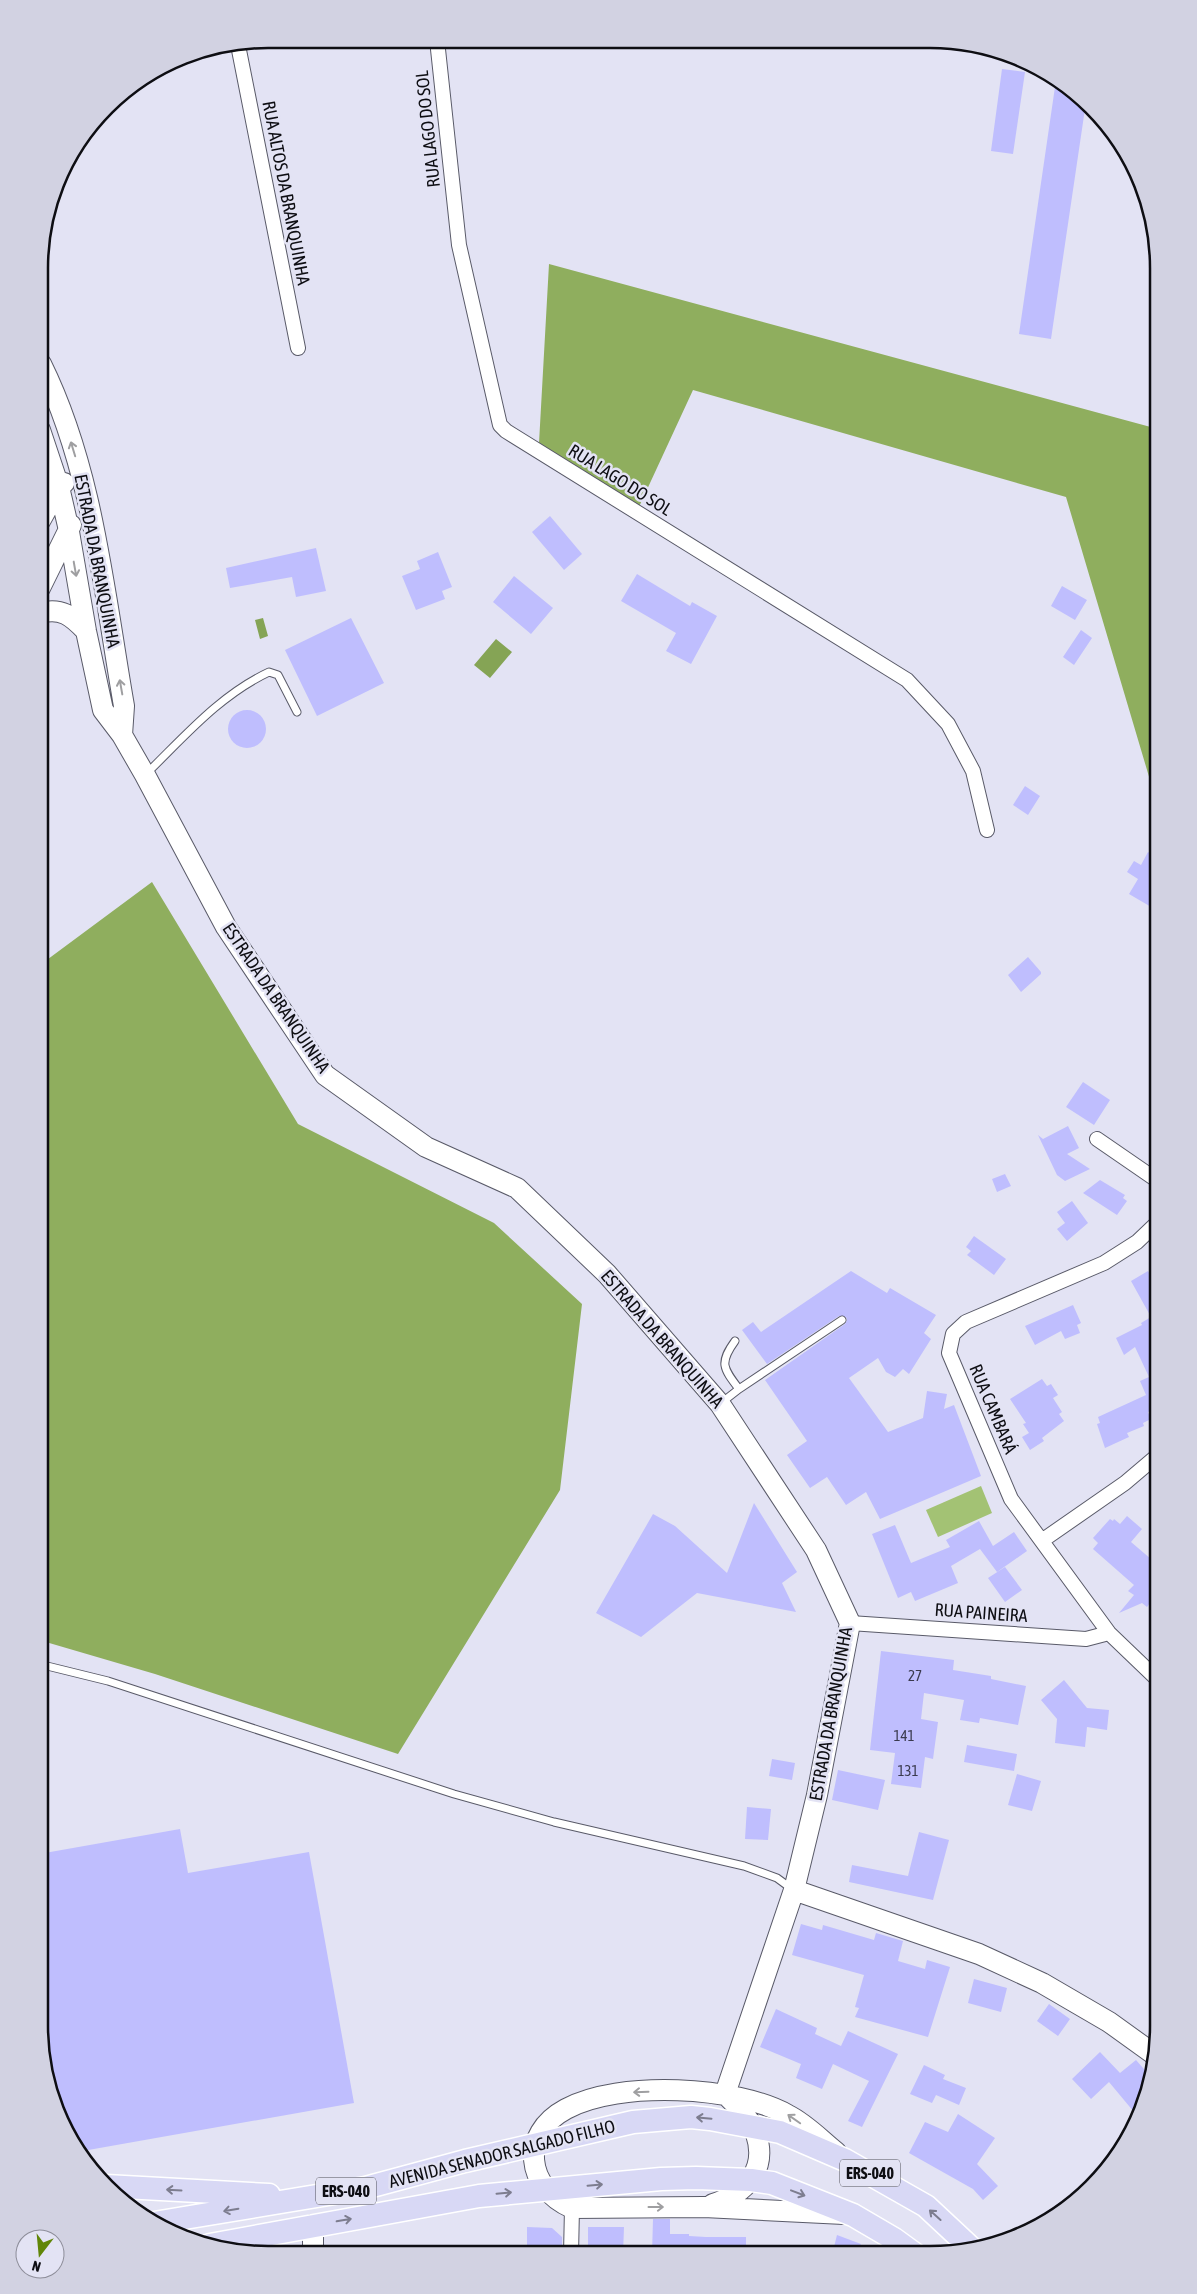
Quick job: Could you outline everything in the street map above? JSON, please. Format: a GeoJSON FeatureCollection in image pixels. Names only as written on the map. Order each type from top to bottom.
{"type":"FeatureCollection","features":[{"type":"Feature","properties":{"kind":"main road","name":"ESTRADA DA BRANQUINHA"},"geometry":{"type":"LineString","coordinates":[[48,383],[64,420],[91,513],[124,706],[122,735]]}},
{"type":"Feature","properties":{"kind":"main road","name":"ESTRADA DA BRANQUINHA"},"geometry":{"type":"LineString","coordinates":[[48,454],[59,487],[68,526],[86,631],[103,710],[122,735],[145,775],[226,927],[325,1075],[426,1147],[517,1188],[607,1274],[720,1404],[816,1550],[850,1623],[817,1795],[794,1890],[725,2094]]}},
{"type":"Feature","properties":{"kind":"main road"},"geometry":{"type":"LineString","coordinates":[[48,507],[59,487],[79,471]]}},
{"type":"Feature","properties":{"kind":"main road"},"geometry":{"type":"LineString","coordinates":[[48,570],[68,526],[91,513]]}},
{"type":"Feature","properties":{"kind":"main road"},"geometry":{"type":"LineString","coordinates":[[48,610],[70,615],[86,631]]}},
{"type":"Feature","properties":{"kind":"main road"},"geometry":{"type":"LineString","coordinates":[[794,1890],[979,1954],[1033,1978],[1109,2022],[1148,2051]]}},
{"type":"Feature","properties":{"kind":"main road","name":"AVENIDA SENADOR SALGADO FILHO"},"geometry":{"type":"LineString","coordinates":[[540,2136],[556,2115],[568,2108],[592,2099],[618,2093],[725,2094],[759,2102],[790,2115],[845,2160]]}},
{"type":"Feature","properties":{"kind":"main road"},"geometry":{"type":"LineString","coordinates":[[704,2207],[737,2195],[751,2180],[758,2157],[758,2141],[752,2126],[742,2111],[725,2094]]}},
{"type":"Feature","properties":{"kind":"main road","name":"AVENIDA SENADOR SALGADO FILHO"},"geometry":{"type":"LineString","coordinates":[[166,2222],[365,2188],[540,2136],[634,2122],[672,2118],[710,2118],[784,2134],[845,2160],[926,2206],[966,2243]]}},
{"type":"Feature","properties":{"kind":"main road"},"geometry":{"type":"LineString","coordinates":[[540,2136],[533,2164],[558,2199]]}},
{"type":"Feature","properties":{"kind":"main road","name":"AVENIDA SENADOR SALGADO FILHO"},"geometry":{"type":"LineString","coordinates":[[558,2199],[661,2179],[751,2180],[772,2183],[852,2215],[904,2246]]}},
{"type":"Feature","properties":{"kind":"main road"},"geometry":{"type":"LineString","coordinates":[[117,2187],[310,2197]]}},
{"type":"Feature","properties":{"kind":"main road","name":"AVENIDA SENADOR SALGADO FILHO"},"geometry":{"type":"LineString","coordinates":[[225,2242],[479,2196],[852,2215]]}},
{"type":"Feature","properties":{"kind":"main road"},"geometry":{"type":"LineString","coordinates":[[312,2225],[313,2246]]}},
{"type":"Feature","properties":{"kind":"street","name":"RUA LAGO DO SOL"},"geometry":{"type":"LineString","coordinates":[[438,48],[459,245],[500,426],[907,680],[948,724],[957,740],[973,771],[987,830]]}},
{"type":"Feature","properties":{"kind":"street","name":"RUA ALTOS DA BRANQUINHA"},"geometry":{"type":"LineString","coordinates":[[239,49],[298,348]]}},
{"type":"Feature","properties":{"kind":"street"},"geometry":{"type":"LineString","coordinates":[[1097,1139],[1150,1175]]}},
{"type":"Feature","properties":{"kind":"street","name":"RUA CAMBARÁ"},"geometry":{"type":"LineString","coordinates":[[1150,1230],[1137,1242],[1104,1263],[966,1322],[953,1334],[949,1353],[1011,1498],[1109,1633],[1150,1672]]}},
{"type":"Feature","properties":{"kind":"street"},"geometry":{"type":"LineString","coordinates":[[1043,1540],[1125,1483],[1150,1462]]}},
{"type":"Feature","properties":{"kind":"street","name":"RUA PAINEIRA"},"geometry":{"type":"LineString","coordinates":[[850,1623],[1086,1639],[1109,1633]]}},
{"type":"Feature","properties":{"kind":"street"},"geometry":{"type":"LineString","coordinates":[[558,2199],[569,2246]]}},
{"type":"Feature","properties":{"kind":"lane"},"geometry":{"type":"LineString","coordinates":[[145,775],[219,703],[247,682],[269,672],[278,675],[297,712]]}},
{"type":"Feature","properties":{"kind":"lane"},"geometry":{"type":"LineString","coordinates":[[720,1404],[739,1389],[842,1320]]}},
{"type":"Feature","properties":{"kind":"lane"},"geometry":{"type":"LineString","coordinates":[[736,1341],[725,1355],[724,1363],[728,1374],[739,1389]]}},
{"type":"Feature","properties":{"kind":"lane"},"geometry":{"type":"LineString","coordinates":[[48,1666],[108,1681],[463,1797],[554,1822],[744,1866],[777,1878],[794,1890]]}},
{"type":"Feature","properties":{"kind":"shaded area"},"geometry":{"type":"Polygon","coordinates":[[[549,264],[1150,427],[1150,780],[1066,497],[693,390],[638,509],[539,443],[549,264]]]}},
{"type":"Feature","properties":{"kind":"shaded area"},"geometry":{"type":"Polygon","coordinates":[[[263,618],[268,636],[260,639],[255,620],[263,618]]]}},
{"type":"Feature","properties":{"kind":"shaded area"},"geometry":{"type":"Polygon","coordinates":[[[496,639],[512,652],[490,678],[474,665],[496,639]]]}},
{"type":"Feature","properties":{"kind":"shaded area"},"geometry":{"type":"Polygon","coordinates":[[[152,882],[298,1124],[494,1223],[582,1304],[560,1490],[398,1754],[155,1674],[48,1643],[48,959],[152,882]]]}},
{"type":"Feature","properties":{"kind":"shaded area"},"geometry":{"type":"Polygon","coordinates":[[[981,1486],[992,1513],[938,1537],[926,1510],[981,1486]]]}},
{"type":"Feature","properties":{"kind":"building"},"geometry":{"type":"Polygon","coordinates":[[[1002,69],[1025,72],[1013,154],[991,151],[1002,69]]]}},
{"type":"Feature","properties":{"kind":"building"},"geometry":{"type":"Polygon","coordinates":[[[1055,87],[1085,112],[1051,339],[1019,334],[1055,87]]]}},
{"type":"Feature","properties":{"kind":"building"},"geometry":{"type":"Polygon","coordinates":[[[550,516],[582,554],[564,570],[532,532],[550,516]]]}},
{"type":"Feature","properties":{"kind":"building"},"geometry":{"type":"Polygon","coordinates":[[[316,548],[326,591],[296,597],[292,577],[230,588],[226,568],[316,548]]]}},
{"type":"Feature","properties":{"kind":"building"},"geometry":{"type":"Polygon","coordinates":[[[438,552],[452,587],[442,591],[445,599],[416,610],[402,576],[420,569],[417,561],[438,552]]]}},
{"type":"Feature","properties":{"kind":"building"},"geometry":{"type":"Polygon","coordinates":[[[637,574],[690,606],[692,602],[717,616],[691,664],[666,651],[676,633],[621,601],[637,574]]]}},
{"type":"Feature","properties":{"kind":"building"},"geometry":{"type":"Polygon","coordinates":[[[514,576],[553,608],[531,634],[493,602],[514,576]]]}},
{"type":"Feature","properties":{"kind":"building"},"geometry":{"type":"Polygon","coordinates":[[[1062,586],[1087,600],[1075,620],[1051,606],[1062,586]]]}},
{"type":"Feature","properties":{"kind":"building"},"geometry":{"type":"Polygon","coordinates":[[[351,618],[384,683],[317,716],[285,650],[351,618]]]}},
{"type":"Feature","properties":{"kind":"building"},"geometry":{"type":"Polygon","coordinates":[[[1081,630],[1092,638],[1074,665],[1063,657],[1081,630]]]}},
{"type":"Feature","properties":{"kind":"building"},"geometry":{"type":"Polygon","coordinates":[[[247,710],[261,715],[266,729],[261,743],[247,748],[233,743],[228,729],[233,715],[247,710]]]}},
{"type":"Feature","properties":{"kind":"building"},"geometry":{"type":"Polygon","coordinates":[[[1025,786],[1040,796],[1028,815],[1013,805],[1025,786]]]}},
{"type":"Feature","properties":{"kind":"building"},"geometry":{"type":"Polygon","coordinates":[[[1148,852],[1150,853],[1150,906],[1129,894],[1138,879],[1127,872],[1134,861],[1141,865],[1148,852]]]}},
{"type":"Feature","properties":{"kind":"building"},"geometry":{"type":"Polygon","coordinates":[[[1028,957],[1041,974],[1021,992],[1008,975],[1028,957]]]}},
{"type":"Feature","properties":{"kind":"building"},"geometry":{"type":"Polygon","coordinates":[[[1083,1082],[1110,1100],[1094,1125],[1066,1107],[1083,1082]]]}},
{"type":"Feature","properties":{"kind":"building"},"geometry":{"type":"Polygon","coordinates":[[[1068,1126],[1079,1148],[1067,1154],[1090,1169],[1065,1181],[1057,1175],[1038,1135],[1043,1139],[1068,1126]]]}},
{"type":"Feature","properties":{"kind":"building"},"geometry":{"type":"Polygon","coordinates":[[[1005,1174],[1011,1186],[997,1192],[992,1179],[1005,1174]]]}},
{"type":"Feature","properties":{"kind":"building"},"geometry":{"type":"Polygon","coordinates":[[[1100,1180],[1125,1195],[1123,1198],[1127,1201],[1117,1215],[1083,1193],[1100,1180]]]}},
{"type":"Feature","properties":{"kind":"building"},"geometry":{"type":"Polygon","coordinates":[[[1072,1201],[1088,1223],[1067,1241],[1057,1229],[1065,1223],[1057,1212],[1072,1201]]]}},
{"type":"Feature","properties":{"kind":"building"},"geometry":{"type":"Polygon","coordinates":[[[974,1236],[1006,1259],[994,1275],[967,1255],[971,1251],[966,1247],[974,1236]]]}},
{"type":"Feature","properties":{"kind":"building"},"geometry":{"type":"Polygon","coordinates":[[[851,1271],[887,1293],[890,1288],[936,1315],[924,1333],[931,1339],[909,1374],[903,1369],[895,1377],[886,1372],[878,1358],[849,1378],[888,1432],[923,1418],[927,1391],[947,1394],[944,1409],[954,1405],[981,1476],[880,1519],[866,1492],[846,1505],[827,1477],[810,1488],[787,1455],[807,1441],[765,1380],[845,1324],[846,1317],[839,1316],[767,1364],[742,1330],[753,1322],[761,1332],[851,1271]]]}},
{"type":"Feature","properties":{"kind":"building"},"geometry":{"type":"Polygon","coordinates":[[[1148,1271],[1150,1275],[1150,1315],[1131,1281],[1148,1271]]]}},
{"type":"Feature","properties":{"kind":"building"},"geometry":{"type":"Polygon","coordinates":[[[1073,1305],[1081,1323],[1077,1325],[1080,1333],[1065,1339],[1061,1331],[1035,1345],[1025,1326],[1073,1305]]]}},
{"type":"Feature","properties":{"kind":"building"},"geometry":{"type":"Polygon","coordinates":[[[1150,1318],[1150,1411],[1148,1412],[1150,1420],[1143,1423],[1144,1426],[1127,1433],[1129,1437],[1105,1448],[1097,1424],[1100,1423],[1098,1417],[1146,1395],[1140,1381],[1149,1377],[1135,1347],[1124,1355],[1116,1338],[1142,1325],[1141,1323],[1150,1318]]]}},
{"type":"Feature","properties":{"kind":"building"},"geometry":{"type":"Polygon","coordinates":[[[1042,1379],[1047,1386],[1051,1384],[1058,1395],[1053,1398],[1062,1412],[1059,1414],[1064,1421],[1042,1438],[1044,1441],[1030,1450],[1022,1437],[1029,1433],[1023,1424],[1026,1423],[1010,1399],[1042,1379]]]}},
{"type":"Feature","properties":{"kind":"building"},"geometry":{"type":"Polygon","coordinates":[[[754,1503],[797,1572],[782,1583],[796,1612],[697,1593],[641,1637],[596,1613],[653,1514],[675,1526],[727,1573],[754,1503]]]}},
{"type":"Feature","properties":{"kind":"building"},"geometry":{"type":"Polygon","coordinates":[[[1127,1516],[1142,1529],[1131,1542],[1150,1558],[1150,1603],[1147,1607],[1142,1603],[1119,1613],[1134,1595],[1128,1591],[1134,1585],[1093,1549],[1098,1543],[1093,1538],[1110,1519],[1113,1521],[1114,1519],[1120,1524],[1127,1516]]]}},
{"type":"Feature","properties":{"kind":"building"},"geometry":{"type":"Polygon","coordinates":[[[979,1521],[993,1546],[1014,1532],[1027,1551],[997,1572],[980,1549],[951,1566],[958,1583],[915,1601],[911,1592],[898,1598],[872,1534],[895,1525],[911,1563],[950,1547],[946,1540],[979,1521]]]}},
{"type":"Feature","properties":{"kind":"building"},"geometry":{"type":"Polygon","coordinates":[[[1005,1567],[1022,1590],[1005,1602],[988,1578],[1005,1567]]]}},
{"type":"Feature","properties":{"kind":"building"},"geometry":{"type":"Polygon","coordinates":[[[881,1651],[954,1660],[953,1670],[991,1676],[991,1679],[1026,1686],[1018,1725],[980,1718],[979,1723],[960,1720],[964,1700],[924,1693],[921,1719],[938,1722],[933,1759],[925,1757],[921,1788],[891,1784],[895,1753],[870,1750],[881,1651]]]}},
{"type":"Feature","properties":{"kind":"building"},"geometry":{"type":"Polygon","coordinates":[[[1064,1680],[1087,1708],[1109,1710],[1107,1730],[1087,1727],[1085,1747],[1055,1743],[1057,1719],[1041,1700],[1064,1680]]]}},
{"type":"Feature","properties":{"kind":"building"},"geometry":{"type":"Polygon","coordinates":[[[967,1745],[1017,1754],[1014,1771],[964,1762],[967,1745]]]}},
{"type":"Feature","properties":{"kind":"building"},"geometry":{"type":"Polygon","coordinates":[[[772,1759],[795,1763],[792,1780],[769,1776],[772,1759]]]}},
{"type":"Feature","properties":{"kind":"building"},"geometry":{"type":"Polygon","coordinates":[[[838,1770],[885,1780],[878,1810],[832,1800],[838,1770]]]}},
{"type":"Feature","properties":{"kind":"building"},"geometry":{"type":"Polygon","coordinates":[[[1017,1774],[1041,1781],[1032,1811],[1008,1805],[1017,1774]]]}},
{"type":"Feature","properties":{"kind":"building"},"geometry":{"type":"Polygon","coordinates":[[[747,1807],[771,1809],[768,1840],[745,1839],[747,1807]]]}},
{"type":"Feature","properties":{"kind":"building"},"geometry":{"type":"Polygon","coordinates":[[[180,1829],[188,1873],[309,1852],[354,2103],[86,2150],[64,2110],[55,2083],[49,2055],[48,1852],[180,1829]]]}},
{"type":"Feature","properties":{"kind":"building"},"geometry":{"type":"Polygon","coordinates":[[[919,1832],[949,1840],[933,1900],[849,1882],[852,1865],[908,1876],[919,1832]]]}},
{"type":"Feature","properties":{"kind":"building"},"geometry":{"type":"Polygon","coordinates":[[[801,1924],[822,1930],[823,1925],[874,1940],[876,1933],[903,1941],[898,1961],[925,1969],[927,1960],[950,1967],[928,2037],[855,2017],[859,2008],[855,2007],[864,1975],[792,1955],[801,1924]]]}},
{"type":"Feature","properties":{"kind":"building"},"geometry":{"type":"Polygon","coordinates":[[[974,1979],[1007,1988],[1001,2012],[968,2003],[974,1979]]]}},
{"type":"Feature","properties":{"kind":"building"},"geometry":{"type":"Polygon","coordinates":[[[1049,2004],[1070,2019],[1058,2036],[1037,2021],[1049,2004]]]}},
{"type":"Feature","properties":{"kind":"building"},"geometry":{"type":"Polygon","coordinates":[[[776,2009],[817,2028],[815,2034],[841,2046],[848,2031],[898,2054],[862,2127],[848,2121],[869,2081],[833,2064],[822,2089],[796,2078],[801,2064],[760,2047],[776,2009]]]}},
{"type":"Feature","properties":{"kind":"building"},"geometry":{"type":"Polygon","coordinates":[[[1100,2052],[1120,2073],[1136,2060],[1145,2070],[1133,2111],[1109,2082],[1091,2099],[1072,2079],[1100,2052]]]}},
{"type":"Feature","properties":{"kind":"building"},"geometry":{"type":"Polygon","coordinates":[[[924,2065],[945,2075],[943,2079],[966,2088],[959,2105],[936,2095],[932,2103],[910,2094],[924,2065]]]}},
{"type":"Feature","properties":{"kind":"building"},"geometry":{"type":"Polygon","coordinates":[[[958,2114],[995,2138],[977,2164],[998,2186],[983,2200],[973,2189],[909,2153],[925,2122],[948,2132],[958,2114]]]}},
{"type":"Feature","properties":{"kind":"building"},"geometry":{"type":"Polygon","coordinates":[[[653,2219],[670,2219],[670,2234],[689,2234],[689,2236],[706,2237],[746,2237],[746,2246],[652,2246],[653,2219]]]}},
{"type":"Feature","properties":{"kind":"building"},"geometry":{"type":"Polygon","coordinates":[[[527,2227],[552,2228],[562,2237],[562,2246],[527,2246],[527,2227]]]}},
{"type":"Feature","properties":{"kind":"building"},"geometry":{"type":"Polygon","coordinates":[[[588,2227],[624,2227],[623,2246],[588,2246],[588,2227]]]}},
{"type":"Feature","properties":{"kind":"building"},"geometry":{"type":"Polygon","coordinates":[[[837,2235],[861,2244],[860,2246],[834,2246],[837,2235]]]}}]}
